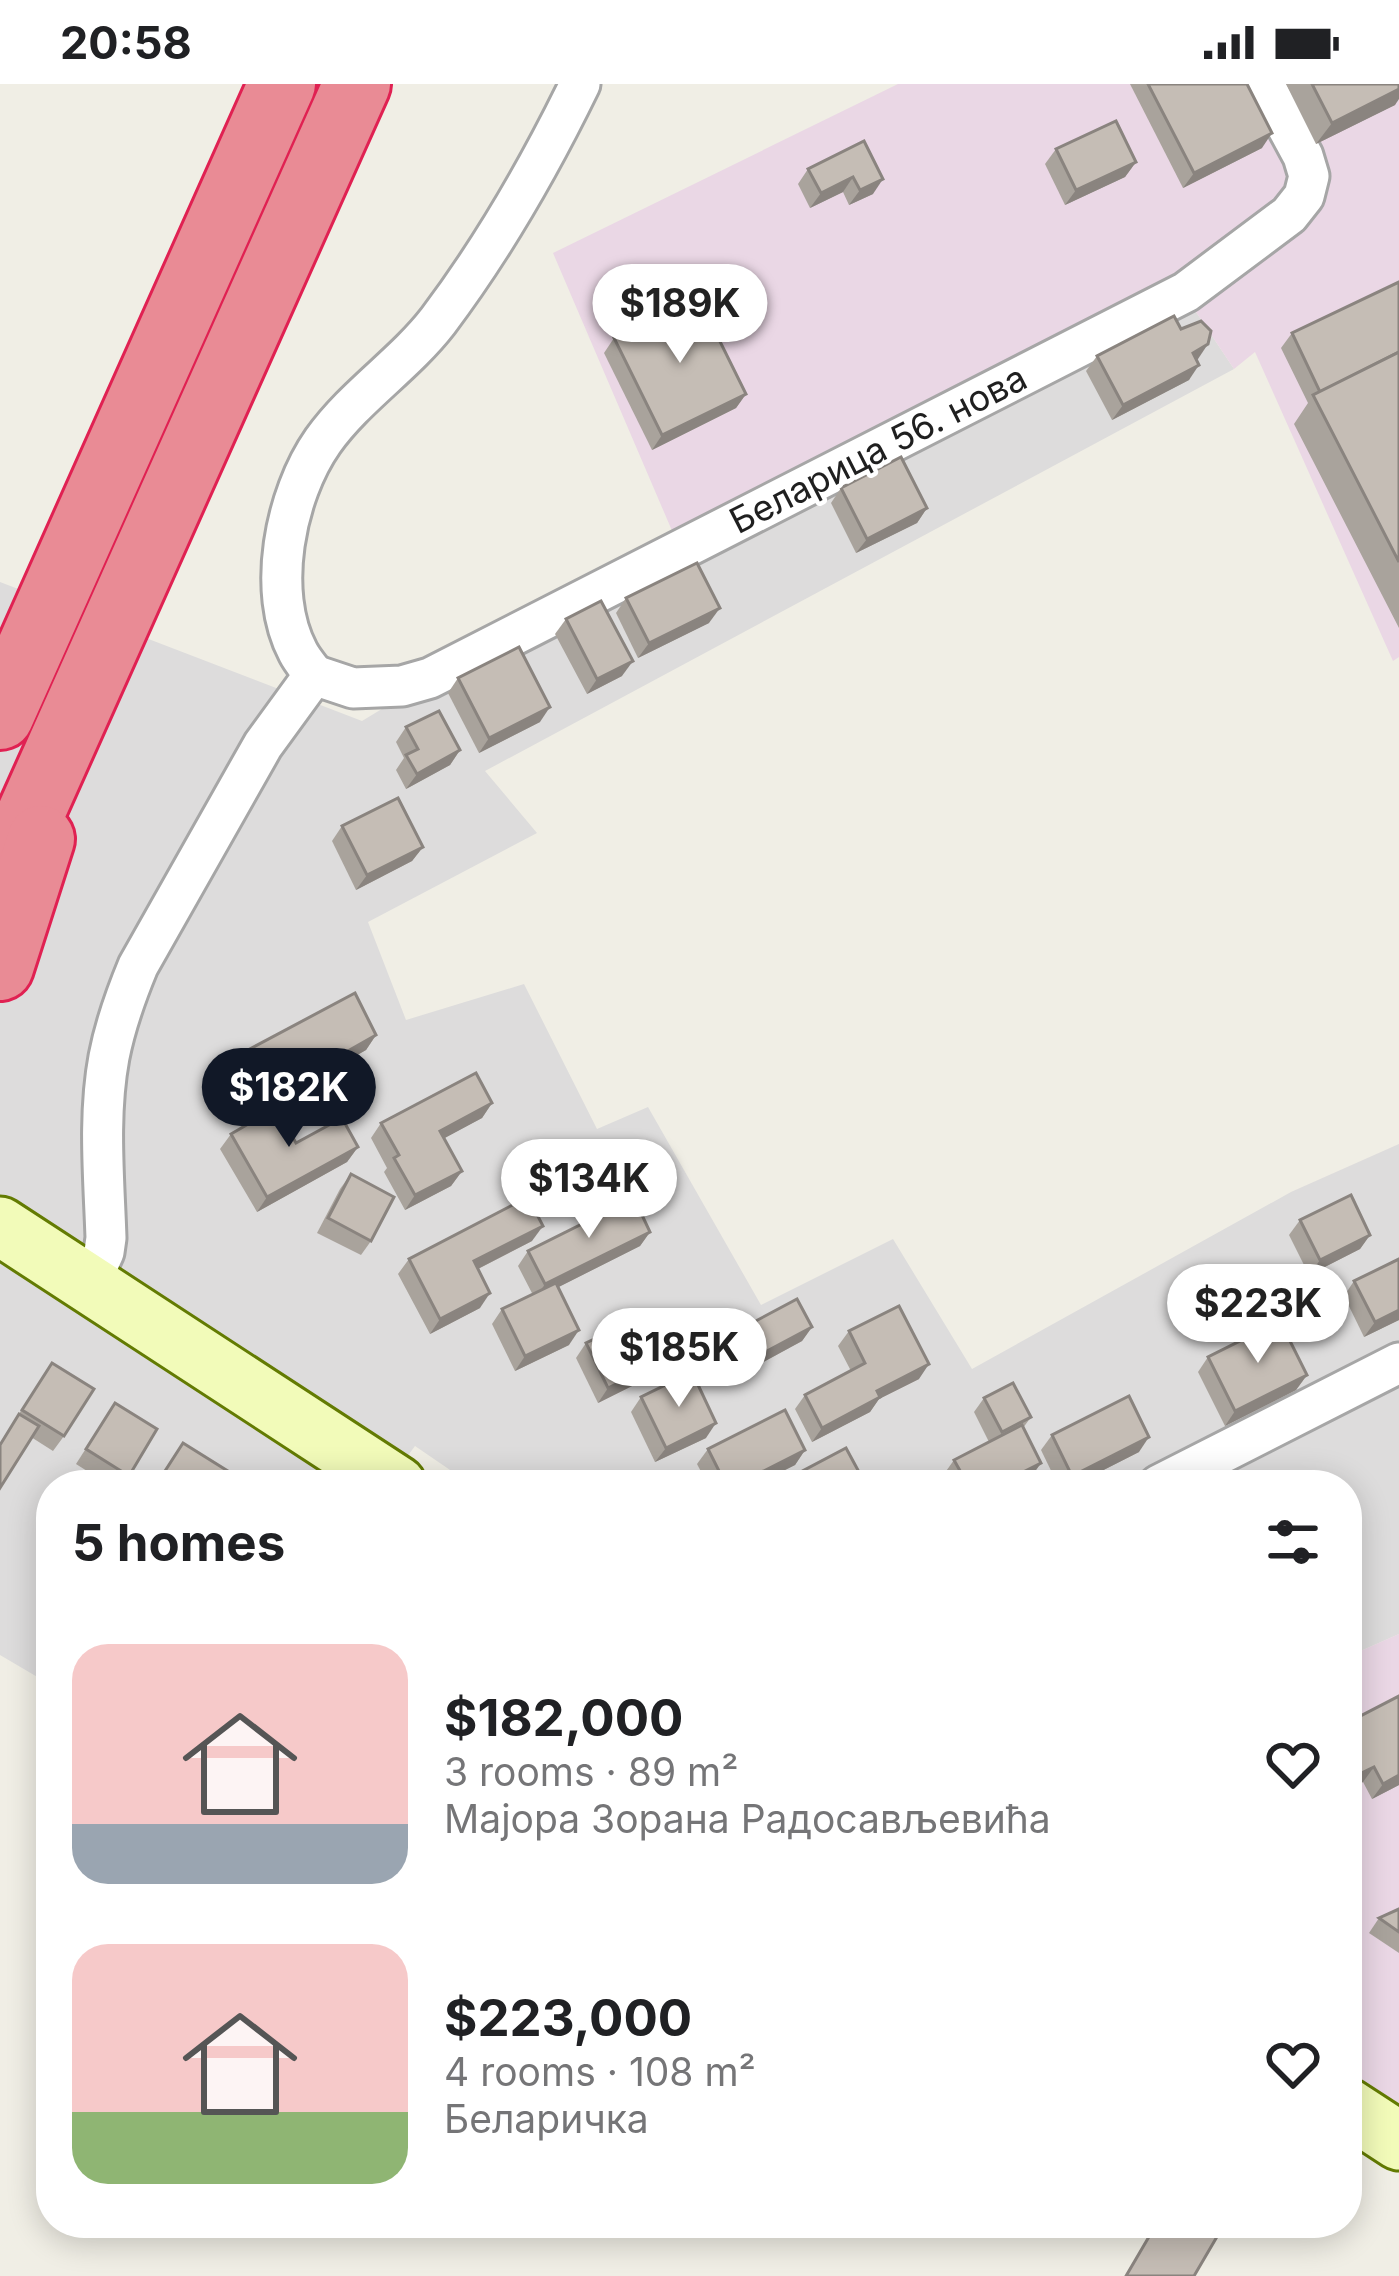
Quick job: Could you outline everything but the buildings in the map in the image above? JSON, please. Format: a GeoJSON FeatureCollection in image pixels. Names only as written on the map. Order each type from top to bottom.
{"type":"FeatureCollection","features":[{"type":"Feature","properties":{"kind":"highway"},"geometry":{"type":"LineString","coordinates":[[0,716],[281,84]]}},
{"type":"Feature","properties":{"kind":"highway"},"geometry":{"type":"LineString","coordinates":[[0,882],[357,84]]}},
{"type":"Feature","properties":{"kind":"highway"},"geometry":{"type":"LineString","coordinates":[[0,967],[110,632]]}},
{"type":"Feature","properties":{"kind":"main road"},"geometry":{"type":"LineString","coordinates":[[0,1226],[374,1470]]}},
{"type":"Feature","properties":{"kind":"main road"},"geometry":{"type":"LineString","coordinates":[[1362,2117],[1399,2141]]}},
{"type":"Feature","properties":{"kind":"street"},"geometry":{"type":"LineString","coordinates":[[90,1282],[106,1238],[105,1091],[127,992],[263,745],[314,675],[297,650],[283,590],[290,513],[323,442],[435,325],[462,287],[556,133],[580,84]]}},
{"type":"Feature","properties":{"kind":"street","name":"Беларица 56. нова"},"geometry":{"type":"LineString","coordinates":[[314,675],[353,688],[402,686],[430,678],[1186,292],[1289,215],[1304,196],[1309,176],[1303,156],[1264,84]]}},
{"type":"Feature","properties":{"kind":"street"},"geometry":{"type":"LineString","coordinates":[[1189,1470],[1399,1364]]}},
{"type":"Feature","properties":{"kind":"shaded area"},"geometry":{"type":"Polygon","coordinates":[[[898,84],[1399,84],[1399,657],[1393,661],[1255,352],[1234,369],[1174,279],[673,533],[553,253],[898,84]]]}},
{"type":"Feature","properties":{"kind":"shaded area"},"geometry":{"type":"Polygon","coordinates":[[[1174,279],[1234,369],[485,771],[537,833],[368,922],[406,1020],[524,984],[597,1129],[648,1107],[761,1305],[893,1239],[972,1369],[1291,1192],[1399,1144],[1399,1634],[1362,1650],[1362,1470],[450,1470],[415,1446],[397,1470],[36,1470],[36,1676],[0,1655],[0,582],[362,721],[673,533],[1174,279]]]}},
{"type":"Feature","properties":{"kind":"shaded area"},"geometry":{"type":"Polygon","coordinates":[[[1399,1634],[1399,2107],[1362,2083],[1362,1650],[1399,1634]]]}}]}
